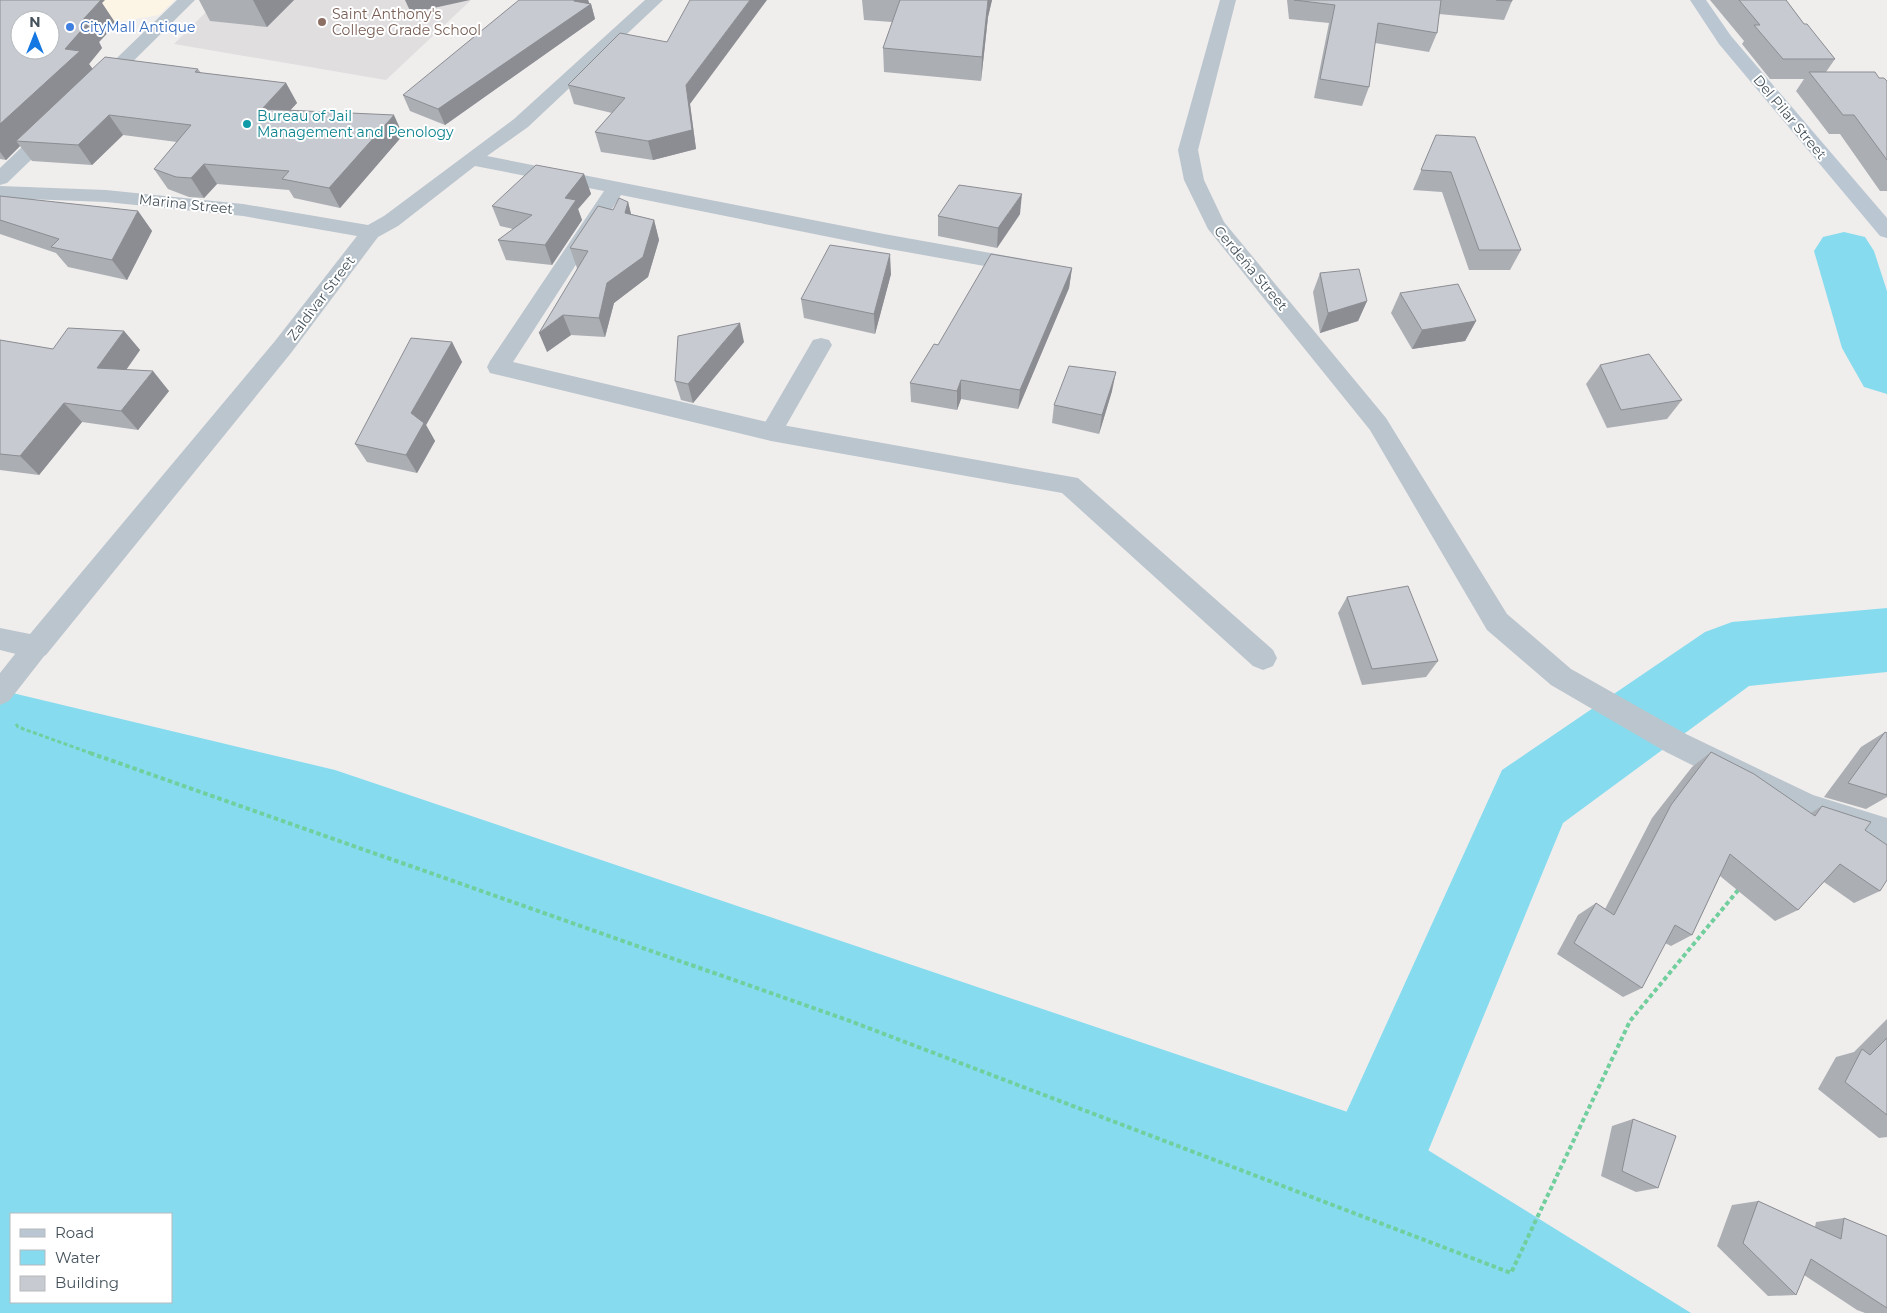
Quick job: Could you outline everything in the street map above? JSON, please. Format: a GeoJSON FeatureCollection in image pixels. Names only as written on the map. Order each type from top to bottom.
{"type":"FeatureCollection","features":[{"type":"Feature","properties":{"kind":"street"},"geometry":{"type":"LineString","coordinates":[[86,96],[186,0]]}},
{"type":"Feature","properties":{"kind":"street","name":"Zaldivar Street"},"geometry":{"type":"LineString","coordinates":[[36,647],[277,355],[371,232],[391,221],[521,123],[655,0]]}},
{"type":"Feature","properties":{"kind":"street","name":"Cerdeña Street"},"geometry":{"type":"LineString","coordinates":[[1228,0],[1188,150],[1194,180],[1214,224],[1378,424],[1497,622],[1562,677],[1676,743],[1807,807],[1887,832]]}},
{"type":"Feature","properties":{"kind":"street","name":"Del Pilar Street"},"geometry":{"type":"LineString","coordinates":[[1698,0],[1725,40],[1887,231]]}},
{"type":"Feature","properties":{"kind":"street"},"geometry":{"type":"LineString","coordinates":[[0,179],[65,117]]}},
{"type":"Feature","properties":{"kind":"street"},"geometry":{"type":"LineString","coordinates":[[471,159],[1042,270]]}},
{"type":"Feature","properties":{"kind":"street"},"geometry":{"type":"LineString","coordinates":[[616,188],[498,367],[772,432],[1069,485],[1263,658]]}},
{"type":"Feature","properties":{"kind":"street","name":"Marina Street"},"geometry":{"type":"LineString","coordinates":[[0,192],[106,196],[243,210],[371,232]]}},
{"type":"Feature","properties":{"kind":"street"},"geometry":{"type":"LineString","coordinates":[[0,639],[36,647]]}},
{"type":"Feature","properties":{"kind":"lane"},"geometry":{"type":"LineString","coordinates":[[772,432],[821,345]]}},
{"type":"Feature","properties":{"kind":"lane"},"geometry":{"type":"LineString","coordinates":[[1,692],[36,647]]}},
{"type":"Feature","properties":{"kind":"path"},"geometry":{"type":"LineString","coordinates":[[1,692],[18,727],[255,813],[850,1021],[1510,1273],[1630,1021],[1744,884]]}},
{"type":"Feature","properties":{"kind":"shaded area","name":"CityMall Antique"},"geometry":{"type":"Polygon","coordinates":[[[0,0],[175,0],[159,15],[60,32],[60,10],[10,10],[0,0]]]}},
{"type":"Feature","properties":{"kind":"shaded area","name":"Saint Anthony's College Grade School"},"geometry":{"type":"Polygon","coordinates":[[[218,0],[471,0],[386,80],[174,44],[218,0]]]}},
{"type":"Feature","properties":{"kind":"water"},"geometry":{"type":"Polygon","coordinates":[[[0,690],[335,770],[1389,1126],[1691,1313],[0,1313],[0,690]]]}},
{"type":"Feature","properties":{"kind":"building"},"geometry":{"type":"Polygon","coordinates":[[[0,0],[101,0],[79,24],[87,24],[65,49],[80,51],[0,124],[0,0]]]}},
{"type":"Feature","properties":{"kind":"building"},"geometry":{"type":"Polygon","coordinates":[[[519,0],[574,0],[591,4],[438,109],[403,95],[519,0]]]}},
{"type":"Feature","properties":{"kind":"building"},"geometry":{"type":"Polygon","coordinates":[[[690,0],[750,0],[686,85],[692,130],[648,141],[595,132],[625,98],[568,85],[620,33],[667,42],[690,0]]]}},
{"type":"Feature","properties":{"kind":"building"},"geometry":{"type":"Polygon","coordinates":[[[900,0],[988,0],[982,57],[883,48],[900,0]]]}},
{"type":"Feature","properties":{"kind":"building"},"geometry":{"type":"Polygon","coordinates":[[[1294,0],[1441,0],[1437,33],[1378,23],[1369,87],[1320,79],[1335,5],[1294,0]]]}},
{"type":"Feature","properties":{"kind":"building"},"geometry":{"type":"Polygon","coordinates":[[[1739,0],[1786,0],[1835,59],[1783,59],[1754,25],[1760,25],[1739,0]]]}},
{"type":"Feature","properties":{"kind":"building"},"geometry":{"type":"Polygon","coordinates":[[[105,57],[198,69],[195,72],[286,83],[262,109],[394,115],[329,188],[282,179],[289,171],[204,164],[191,178],[176,177],[154,169],[191,125],[109,115],[78,145],[16,141],[105,57]]]}},
{"type":"Feature","properties":{"kind":"building"},"geometry":{"type":"Polygon","coordinates":[[[1809,72],[1875,72],[1879,78],[1884,78],[1887,81],[1887,160],[1854,115],[1843,115],[1809,72]]]}},
{"type":"Feature","properties":{"kind":"building"},"geometry":{"type":"Polygon","coordinates":[[[1436,135],[1475,137],[1521,250],[1479,250],[1451,172],[1421,170],[1436,135]]]}},
{"type":"Feature","properties":{"kind":"building"},"geometry":{"type":"Polygon","coordinates":[[[536,165],[584,174],[565,198],[576,200],[545,245],[498,240],[532,215],[492,206],[536,165]]]}},
{"type":"Feature","properties":{"kind":"building"},"geometry":{"type":"Polygon","coordinates":[[[959,185],[1022,194],[998,228],[938,216],[959,185]]]}},
{"type":"Feature","properties":{"kind":"building"},"geometry":{"type":"Polygon","coordinates":[[[0,196],[138,211],[112,260],[51,247],[59,239],[0,220],[0,196]]]}},
{"type":"Feature","properties":{"kind":"building"},"geometry":{"type":"Polygon","coordinates":[[[619,198],[628,202],[625,213],[654,220],[643,257],[607,283],[599,318],[563,315],[539,333],[588,251],[570,248],[598,206],[613,210],[619,198]]]}},
{"type":"Feature","properties":{"kind":"building"},"geometry":{"type":"Polygon","coordinates":[[[830,245],[890,254],[874,314],[801,299],[830,245]]]}},
{"type":"Feature","properties":{"kind":"building"},"geometry":{"type":"Polygon","coordinates":[[[991,254],[1072,268],[1020,390],[961,380],[957,391],[910,383],[934,344],[938,345],[991,254]]]}},
{"type":"Feature","properties":{"kind":"building"},"geometry":{"type":"Polygon","coordinates":[[[1359,269],[1367,301],[1328,313],[1320,273],[1359,269]]]}},
{"type":"Feature","properties":{"kind":"building"},"geometry":{"type":"Polygon","coordinates":[[[1458,284],[1476,321],[1422,330],[1400,293],[1458,284]]]}},
{"type":"Feature","properties":{"kind":"building"},"geometry":{"type":"Polygon","coordinates":[[[740,323],[688,384],[675,381],[678,336],[740,323]]]}},
{"type":"Feature","properties":{"kind":"building"},"geometry":{"type":"Polygon","coordinates":[[[68,328],[124,331],[97,368],[153,371],[121,411],[64,403],[20,456],[0,454],[0,340],[53,349],[68,328]]]}},
{"type":"Feature","properties":{"kind":"building"},"geometry":{"type":"Polygon","coordinates":[[[411,338],[452,342],[411,413],[424,423],[406,455],[355,444],[411,338]]]}},
{"type":"Feature","properties":{"kind":"building"},"geometry":{"type":"Polygon","coordinates":[[[1649,354],[1682,400],[1621,410],[1600,365],[1649,354]]]}},
{"type":"Feature","properties":{"kind":"building"},"geometry":{"type":"Polygon","coordinates":[[[1069,366],[1116,372],[1102,415],[1054,405],[1069,366]]]}},
{"type":"Feature","properties":{"kind":"building"},"geometry":{"type":"Polygon","coordinates":[[[1408,586],[1438,661],[1372,669],[1347,597],[1408,586]]]}},
{"type":"Feature","properties":{"kind":"building"},"geometry":{"type":"Polygon","coordinates":[[[1885,732],[1887,733],[1887,795],[1848,783],[1885,732]]]}},
{"type":"Feature","properties":{"kind":"building"},"geometry":{"type":"Polygon","coordinates":[[[1711,752],[1754,774],[1815,816],[1822,806],[1871,822],[1865,830],[1887,845],[1887,880],[1880,891],[1840,864],[1798,910],[1730,854],[1692,935],[1675,925],[1642,988],[1574,943],[1596,903],[1614,915],[1671,805],[1711,752]]]}},
{"type":"Feature","properties":{"kind":"building"},"geometry":{"type":"Polygon","coordinates":[[[1887,1038],[1887,1115],[1845,1082],[1862,1049],[1870,1055],[1887,1038]]]}},
{"type":"Feature","properties":{"kind":"building"},"geometry":{"type":"Polygon","coordinates":[[[1633,1119],[1676,1136],[1658,1188],[1622,1171],[1633,1119]]]}},
{"type":"Feature","properties":{"kind":"building"},"geometry":{"type":"Polygon","coordinates":[[[1758,1201],[1841,1239],[1844,1218],[1887,1236],[1887,1308],[1811,1259],[1796,1295],[1743,1243],[1758,1201]]]}},
{"type":"Feature","properties":{"kind":"waterway"},"geometry":{"type":"LineString","coordinates":[[1844,251],[1874,348],[1887,371]]}},
{"type":"Feature","properties":{"kind":"waterway"},"geometry":{"type":"LineString","coordinates":[[1389,1126],[1532,797],[1732,655],[1887,640]]}},
{"type":"Feature","properties":{"kind":"place","name":"Saint Anthony's College Grade School"},"geometry":{"type":"Point","coordinates":[322,22]}},
{"type":"Feature","properties":{"kind":"place","name":"CityMall Antique"},"geometry":{"type":"Point","coordinates":[70,27]}},
{"type":"Feature","properties":{"kind":"place","name":"Bureau of Jail Management and Penology"},"geometry":{"type":"Point","coordinates":[247,124]}}]}
